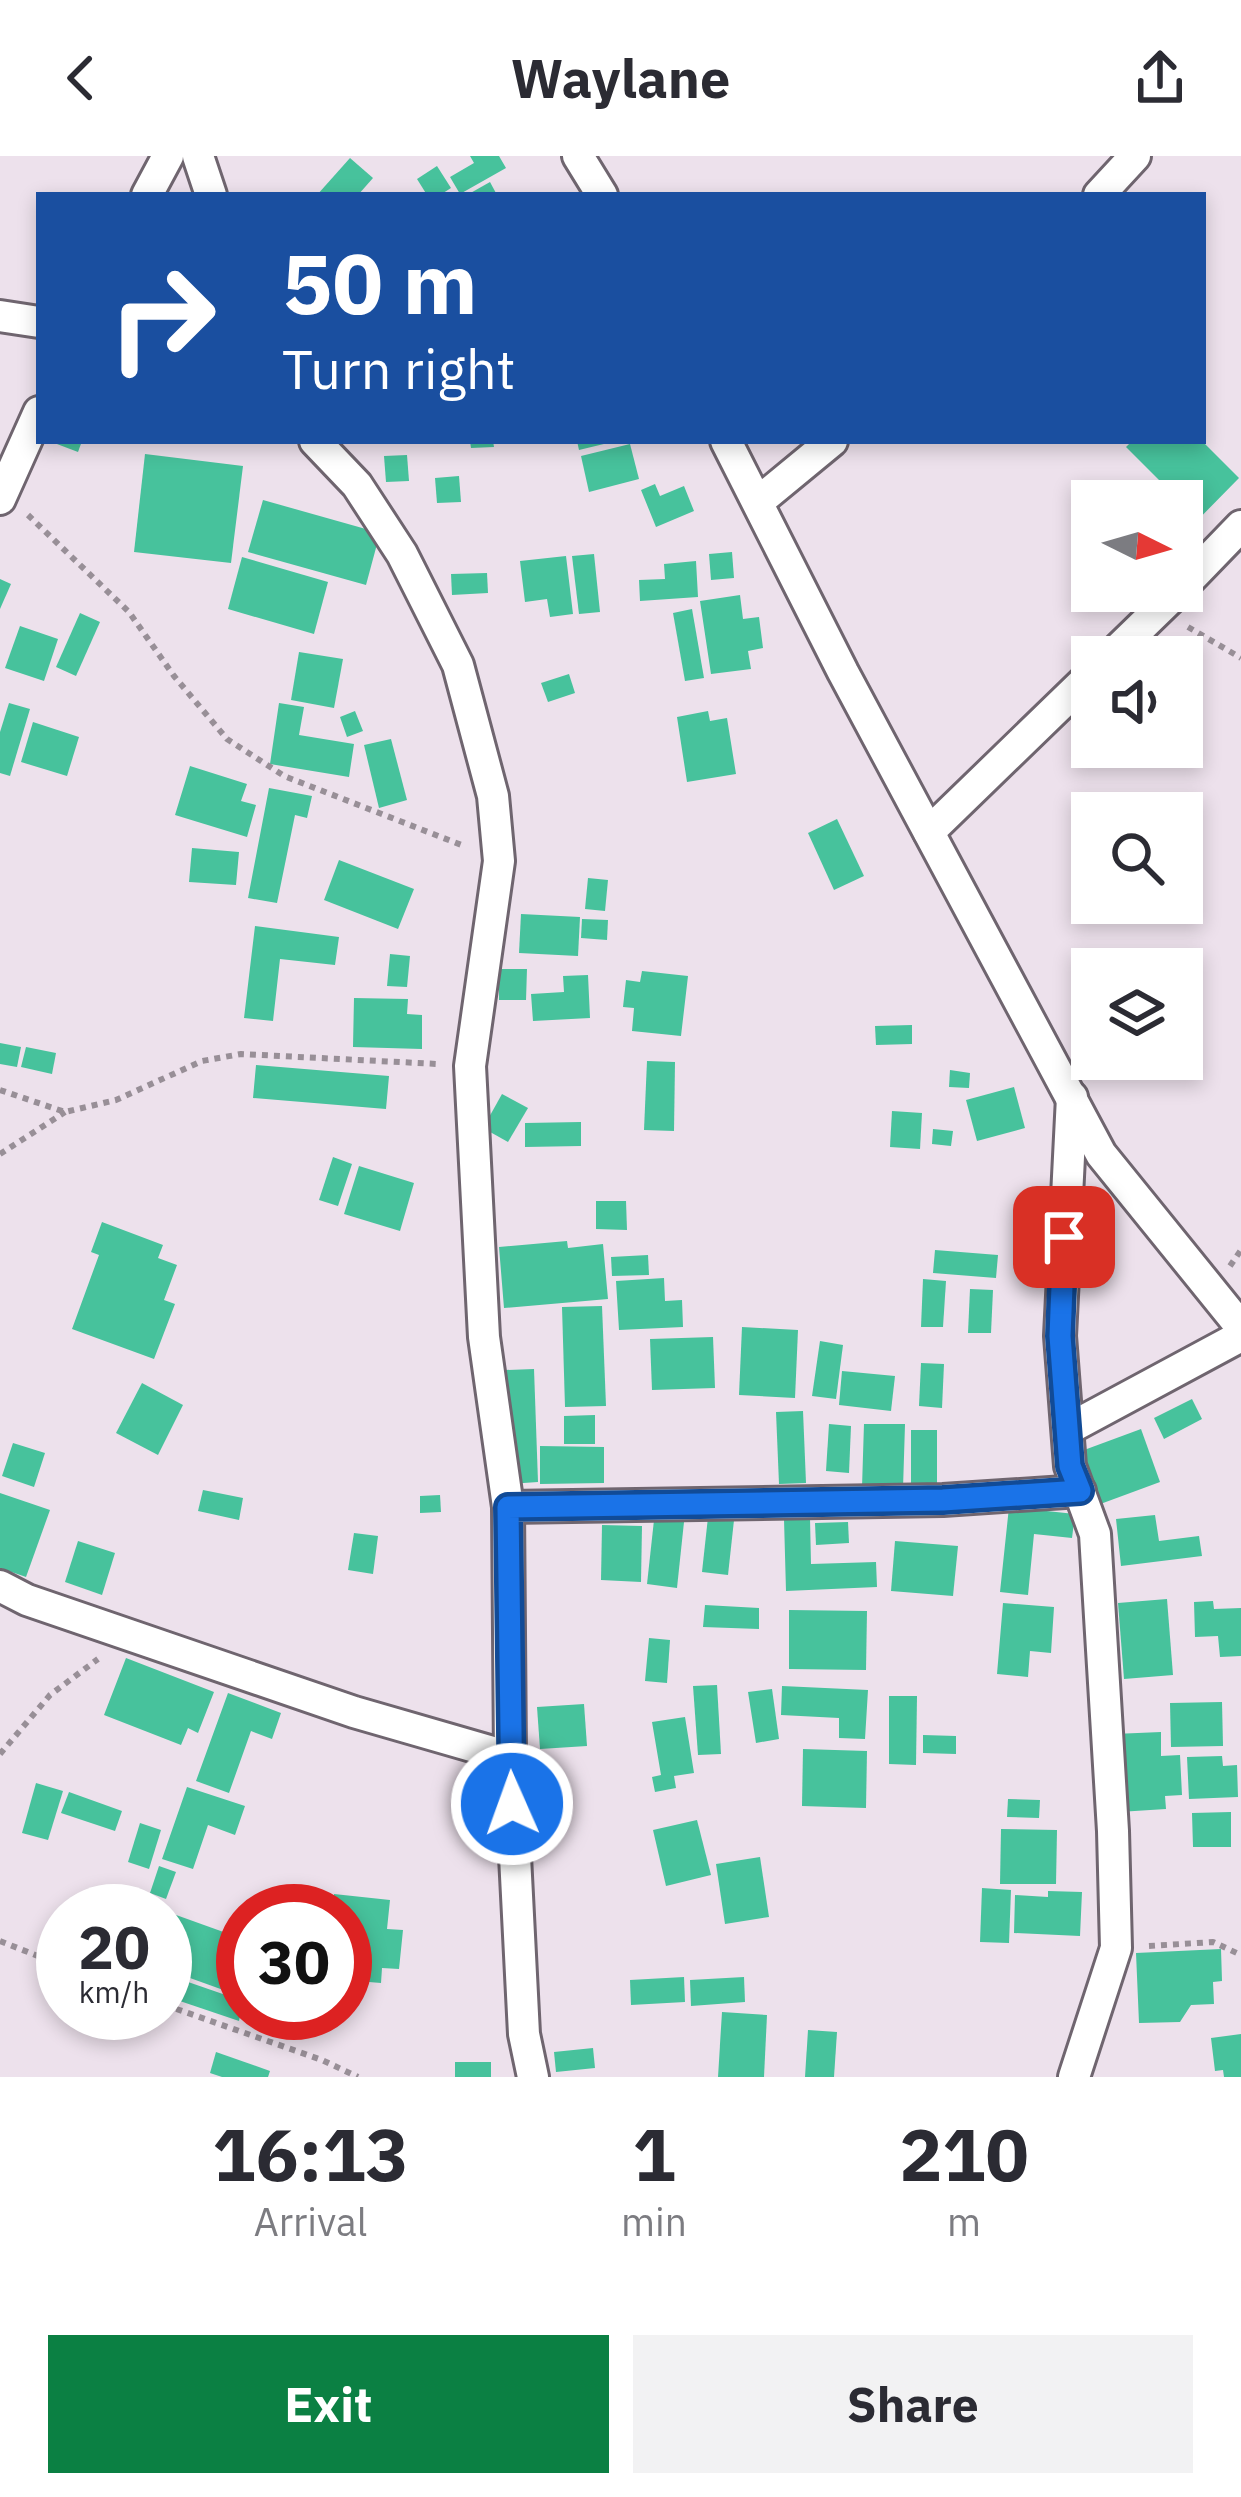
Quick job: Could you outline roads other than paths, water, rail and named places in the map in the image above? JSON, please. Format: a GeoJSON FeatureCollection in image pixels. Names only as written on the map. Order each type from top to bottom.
{"type":"FeatureCollection","features":[{"type":"Feature","properties":{"kind":"street"},"geometry":{"type":"LineString","coordinates":[[149,192],[168,156]]}},
{"type":"Feature","properties":{"kind":"street"},"geometry":{"type":"LineString","coordinates":[[198,156],[210,192]]}},
{"type":"Feature","properties":{"kind":"street"},"geometry":{"type":"LineString","coordinates":[[578,156],[600,192]]}},
{"type":"Feature","properties":{"kind":"street"},"geometry":{"type":"LineString","coordinates":[[1102,192],[1135,156]]}},
{"type":"Feature","properties":{"kind":"street"},"geometry":{"type":"LineString","coordinates":[[0,316],[36,322]]}},
{"type":"Feature","properties":{"kind":"street"},"geometry":{"type":"LineString","coordinates":[[2,495],[36,419]]}},
{"type":"Feature","properties":{"kind":"street"},"geometry":{"type":"LineString","coordinates":[[318,444],[358,485],[402,554],[458,665],[494,796],[499,861],[470,1066],[484,1337],[508,1507],[509,1757],[524,2034],[533,2077]]}},
{"type":"Feature","properties":{"kind":"street"},"geometry":{"type":"LineString","coordinates":[[728,444],[843,672],[1100,1154],[1241,1332],[1070,1428]]}},
{"type":"Feature","properties":{"kind":"street"},"geometry":{"type":"LineString","coordinates":[[758,502],[828,444]]}},
{"type":"Feature","properties":{"kind":"street"},"geometry":{"type":"LineString","coordinates":[[1203,565],[1241,526]]}},
{"type":"Feature","properties":{"kind":"street"},"geometry":{"type":"LineString","coordinates":[[1132,636],[1156,612]]}},
{"type":"Feature","properties":{"kind":"street"},"geometry":{"type":"LineString","coordinates":[[929,832],[1071,694]]}},
{"type":"Feature","properties":{"kind":"street"},"geometry":{"type":"LineString","coordinates":[[1072,1097],[1059,1317],[1070,1466],[1094,1534],[1096,1555],[1116,1948],[1074,2077]]}},
{"type":"Feature","properties":{"kind":"street"},"geometry":{"type":"LineString","coordinates":[[508,1507],[943,1500],[1080,1491]]}},
{"type":"Feature","properties":{"kind":"street"},"geometry":{"type":"LineString","coordinates":[[0,1586],[27,1600],[354,1712],[509,1757]]}}]}
